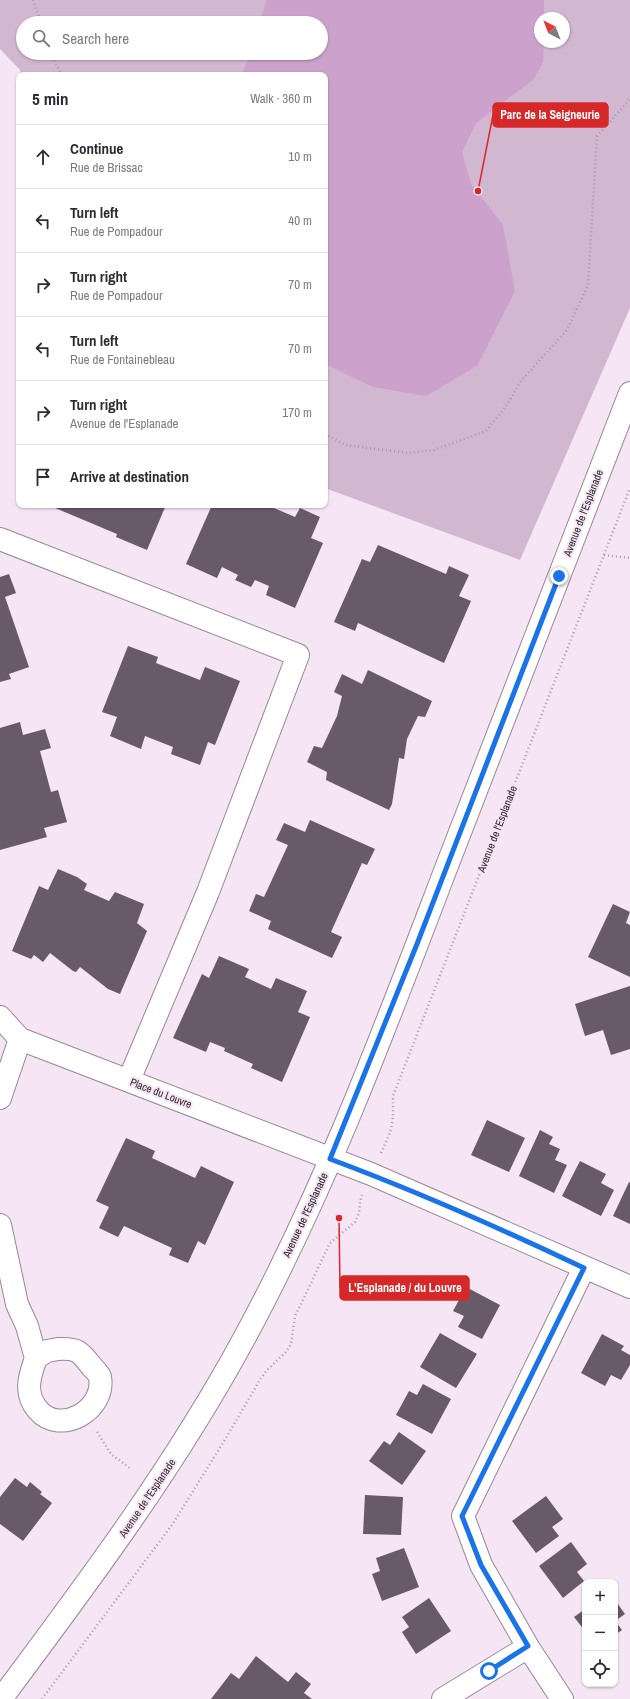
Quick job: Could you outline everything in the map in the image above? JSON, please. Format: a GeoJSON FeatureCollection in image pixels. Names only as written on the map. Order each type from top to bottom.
{"type":"FeatureCollection","features":[{"type":"Feature","properties":{"kind":"street","name":"Avenue de l'Esplanade"},"geometry":{"type":"LineString","coordinates":[[1,1699],[114,1547],[189,1434],[257,1315],[311,1206],[420,937],[630,393]]}},
{"type":"Feature","properties":{"kind":"street"},"geometry":{"type":"LineString","coordinates":[[0,539],[298,655],[208,892],[128,1080]]}},
{"type":"Feature","properties":{"kind":"street","name":"Place du Louvre"},"geometry":{"type":"LineString","coordinates":[[0,1017],[20,1039],[371,1174],[630,1288]]}},
{"type":"Feature","properties":{"kind":"street"},"geometry":{"type":"LineString","coordinates":[[0,1098],[20,1039]]}},
{"type":"Feature","properties":{"kind":"street"},"geometry":{"type":"LineString","coordinates":[[0,1225],[17,1304],[27,1326],[36,1358]]}},
{"type":"Feature","properties":{"kind":"street"},"geometry":{"type":"LineString","coordinates":[[562,1699],[528,1646],[481,1565],[462,1516],[584,1268]]}},
{"type":"Feature","properties":{"kind":"street"},"geometry":{"type":"LineString","coordinates":[[444,1699],[528,1646]]}},
{"type":"Feature","properties":{"kind":"path"},"geometry":{"type":"LineString","coordinates":[[33,0],[39,16]]}},
{"type":"Feature","properties":{"kind":"path"},"geometry":{"type":"LineString","coordinates":[[54,60],[60,72]]}},
{"type":"Feature","properties":{"kind":"path"},"geometry":{"type":"LineString","coordinates":[[328,436],[346,445],[408,453],[434,450],[486,430],[507,405],[521,382],[567,330],[588,285],[597,136],[630,99]]}},
{"type":"Feature","properties":{"kind":"path","name":"Avenue de l'Esplanade"},"geometry":{"type":"LineString","coordinates":[[383,1149],[392,1128],[394,1118],[393,1096],[630,488]]}},
{"type":"Feature","properties":{"kind":"path"},"geometry":{"type":"LineString","coordinates":[[604,555],[630,558]]}},
{"type":"Feature","properties":{"kind":"path"},"geometry":{"type":"LineString","coordinates":[[42,1699],[172,1525],[261,1378],[267,1370],[286,1352],[294,1334],[295,1316],[307,1290],[330,1243],[355,1222],[359,1214],[360,1200]]}},
{"type":"Feature","properties":{"kind":"path"},"geometry":{"type":"LineString","coordinates":[[97,1432],[110,1454],[131,1469]]}},
{"type":"Feature","properties":{"kind":"shaded area"},"geometry":{"type":"Polygon","coordinates":[[[0,0],[630,0],[630,308],[520,560],[328,489],[328,72],[20,72],[0,49],[0,0]]]}},
{"type":"Feature","properties":{"kind":"shaded area"},"geometry":{"type":"Polygon","coordinates":[[[267,0],[544,0],[544,12],[534,12],[534,48],[544,48],[543,62],[533,80],[476,123],[462,152],[471,184],[503,225],[515,291],[477,366],[426,396],[373,387],[328,365],[328,72],[243,72],[247,60],[328,60],[328,16],[261,16],[267,0]]]}},
{"type":"Feature","properties":{"kind":"building"},"geometry":{"type":"Polygon","coordinates":[[[55,508],[165,508],[147,550],[116,537],[117,534],[55,508]]]}},
{"type":"Feature","properties":{"kind":"building"},"geometry":{"type":"Polygon","coordinates":[[[211,508],[274,508],[295,517],[300,508],[320,517],[311,538],[323,543],[295,608],[266,595],[269,586],[255,580],[251,587],[235,580],[238,575],[222,567],[217,578],[186,564],[211,508]]]}},
{"type":"Feature","properties":{"kind":"building"},"geometry":{"type":"Polygon","coordinates":[[[378,545],[446,574],[449,566],[469,575],[459,596],[471,601],[444,663],[358,623],[355,631],[334,622],[362,559],[370,562],[378,545]]]}},
{"type":"Feature","properties":{"kind":"building"},"geometry":{"type":"Polygon","coordinates":[[[9,574],[16,593],[5,597],[29,667],[9,674],[11,679],[0,682],[0,577],[9,574]]]}},
{"type":"Feature","properties":{"kind":"building"},"geometry":{"type":"Polygon","coordinates":[[[128,646],[158,657],[156,663],[200,680],[205,667],[240,681],[215,745],[208,742],[200,765],[171,754],[173,747],[145,736],[141,749],[110,736],[117,717],[102,712],[128,646]]]}},
{"type":"Feature","properties":{"kind":"building"},"geometry":{"type":"Polygon","coordinates":[[[368,670],[432,701],[425,717],[418,716],[407,739],[404,759],[399,758],[392,804],[389,810],[326,780],[327,772],[307,762],[314,746],[322,748],[337,716],[342,696],[334,692],[342,674],[362,684],[368,670]]]}},
{"type":"Feature","properties":{"kind":"building"},"geometry":{"type":"Polygon","coordinates":[[[20,722],[23,735],[45,729],[51,748],[40,751],[51,792],[58,790],[67,822],[44,828],[47,837],[0,850],[0,728],[20,722]]]}},
{"type":"Feature","properties":{"kind":"building"},"geometry":{"type":"Polygon","coordinates":[[[310,820],[375,849],[367,865],[362,863],[331,932],[342,937],[332,958],[268,929],[271,921],[249,911],[256,894],[264,897],[288,845],[276,840],[284,823],[305,832],[310,820]]]}},
{"type":"Feature","properties":{"kind":"building"},"geometry":{"type":"Polygon","coordinates":[[[58,869],[77,877],[87,884],[84,890],[109,901],[115,892],[144,904],[137,923],[147,931],[120,994],[108,989],[80,967],[76,972],[73,971],[50,953],[43,962],[34,955],[31,959],[12,951],[39,886],[48,890],[58,869]]]}},
{"type":"Feature","properties":{"kind":"building"},"geometry":{"type":"Polygon","coordinates":[[[613,904],[630,912],[626,923],[630,925],[630,977],[588,957],[613,904]]]}},
{"type":"Feature","properties":{"kind":"building"},"geometry":{"type":"Polygon","coordinates":[[[219,956],[249,969],[245,977],[271,989],[276,978],[307,991],[298,1012],[310,1017],[282,1082],[251,1068],[253,1064],[224,1051],[225,1048],[210,1042],[206,1052],[173,1038],[202,974],[209,978],[219,956]]]}},
{"type":"Feature","properties":{"kind":"building"},"geometry":{"type":"Polygon","coordinates":[[[630,986],[630,1049],[611,1055],[603,1030],[585,1036],[575,1004],[630,986]]]}},
{"type":"Feature","properties":{"kind":"building"},"geometry":{"type":"Polygon","coordinates":[[[487,1120],[525,1138],[509,1172],[471,1155],[487,1120]]]}},
{"type":"Feature","properties":{"kind":"building"},"geometry":{"type":"Polygon","coordinates":[[[540,1130],[553,1137],[549,1144],[560,1149],[555,1160],[567,1165],[554,1193],[519,1176],[540,1130]]]}},
{"type":"Feature","properties":{"kind":"building"},"geometry":{"type":"Polygon","coordinates":[[[126,1138],[155,1151],[152,1158],[195,1178],[201,1166],[234,1182],[205,1245],[198,1241],[188,1263],[169,1255],[172,1248],[124,1226],[118,1237],[99,1228],[109,1207],[96,1201],[126,1138]]]}},
{"type":"Feature","properties":{"kind":"building"},"geometry":{"type":"Polygon","coordinates":[[[580,1161],[606,1174],[601,1183],[614,1190],[601,1216],[562,1196],[580,1161]]]}},
{"type":"Feature","properties":{"kind":"building"},"geometry":{"type":"Polygon","coordinates":[[[629,1182],[630,1183],[630,1224],[613,1216],[629,1182]]]}},
{"type":"Feature","properties":{"kind":"building"},"geometry":{"type":"Polygon","coordinates":[[[466,1287],[500,1305],[482,1339],[458,1327],[464,1316],[453,1311],[466,1287]]]}},
{"type":"Feature","properties":{"kind":"building"},"geometry":{"type":"Polygon","coordinates":[[[440,1333],[477,1354],[456,1388],[420,1367],[440,1333]]]}},
{"type":"Feature","properties":{"kind":"building"},"geometry":{"type":"Polygon","coordinates":[[[602,1334],[624,1346],[621,1350],[630,1355],[630,1365],[621,1380],[611,1375],[605,1386],[581,1373],[602,1334]]]}},
{"type":"Feature","properties":{"kind":"building"},"geometry":{"type":"Polygon","coordinates":[[[423,1384],[451,1399],[432,1434],[396,1415],[409,1391],[417,1395],[423,1384]]]}},
{"type":"Feature","properties":{"kind":"building"},"geometry":{"type":"Polygon","coordinates":[[[399,1432],[426,1451],[402,1485],[369,1461],[384,1441],[390,1445],[399,1432]]]}},
{"type":"Feature","properties":{"kind":"building"},"geometry":{"type":"Polygon","coordinates":[[[15,1478],[27,1487],[30,1482],[42,1492],[40,1494],[52,1503],[23,1541],[0,1524],[0,1497],[15,1478]]]}},
{"type":"Feature","properties":{"kind":"building"},"geometry":{"type":"Polygon","coordinates":[[[365,1495],[403,1497],[401,1535],[363,1534],[365,1495]]]}},
{"type":"Feature","properties":{"kind":"building"},"geometry":{"type":"Polygon","coordinates":[[[546,1496],[563,1519],[552,1527],[559,1536],[536,1553],[512,1521],[546,1496]]]}},
{"type":"Feature","properties":{"kind":"building"},"geometry":{"type":"Polygon","coordinates":[[[571,1542],[587,1564],[577,1572],[582,1579],[582,1583],[563,1598],[539,1566],[571,1542]]]}},
{"type":"Feature","properties":{"kind":"building"},"geometry":{"type":"Polygon","coordinates":[[[404,1548],[419,1587],[382,1601],[372,1574],[380,1571],[376,1558],[404,1548]]]}},
{"type":"Feature","properties":{"kind":"building"},"geometry":{"type":"Polygon","coordinates":[[[429,1598],[451,1631],[416,1654],[402,1632],[409,1627],[402,1617],[429,1598]]]}},
{"type":"Feature","properties":{"kind":"building"},"geometry":{"type":"Polygon","coordinates":[[[618,1604],[625,1614],[618,1619],[618,1604]]]}},
{"type":"Feature","properties":{"kind":"building"},"geometry":{"type":"Polygon","coordinates":[[[582,1611],[582,1627],[574,1617],[582,1611]]]}},
{"type":"Feature","properties":{"kind":"building"},"geometry":{"type":"Polygon","coordinates":[[[618,1625],[622,1630],[618,1633],[618,1625]]]}},
{"type":"Feature","properties":{"kind":"building"},"geometry":{"type":"Polygon","coordinates":[[[256,1656],[288,1682],[296,1672],[311,1684],[304,1693],[312,1699],[211,1699],[231,1673],[239,1679],[256,1656]]]}},
{"type":"Feature","properties":{"kind":"place","name":"Parc de la Seigneurie"},"geometry":{"type":"Point","coordinates":[478,191]}},
{"type":"Feature","properties":{"kind":"place","name":"L'Esplanade / du Louvre"},"geometry":{"type":"Point","coordinates":[339,1218]}},
{"type":"Feature","properties":{"kind":"route"},"geometry":{"type":"LineString","coordinates":[[489,1671],[528,1646],[481,1565],[462,1516],[584,1268],[542,1248],[371,1174],[330,1159],[350,1115],[559,576]]}}]}
